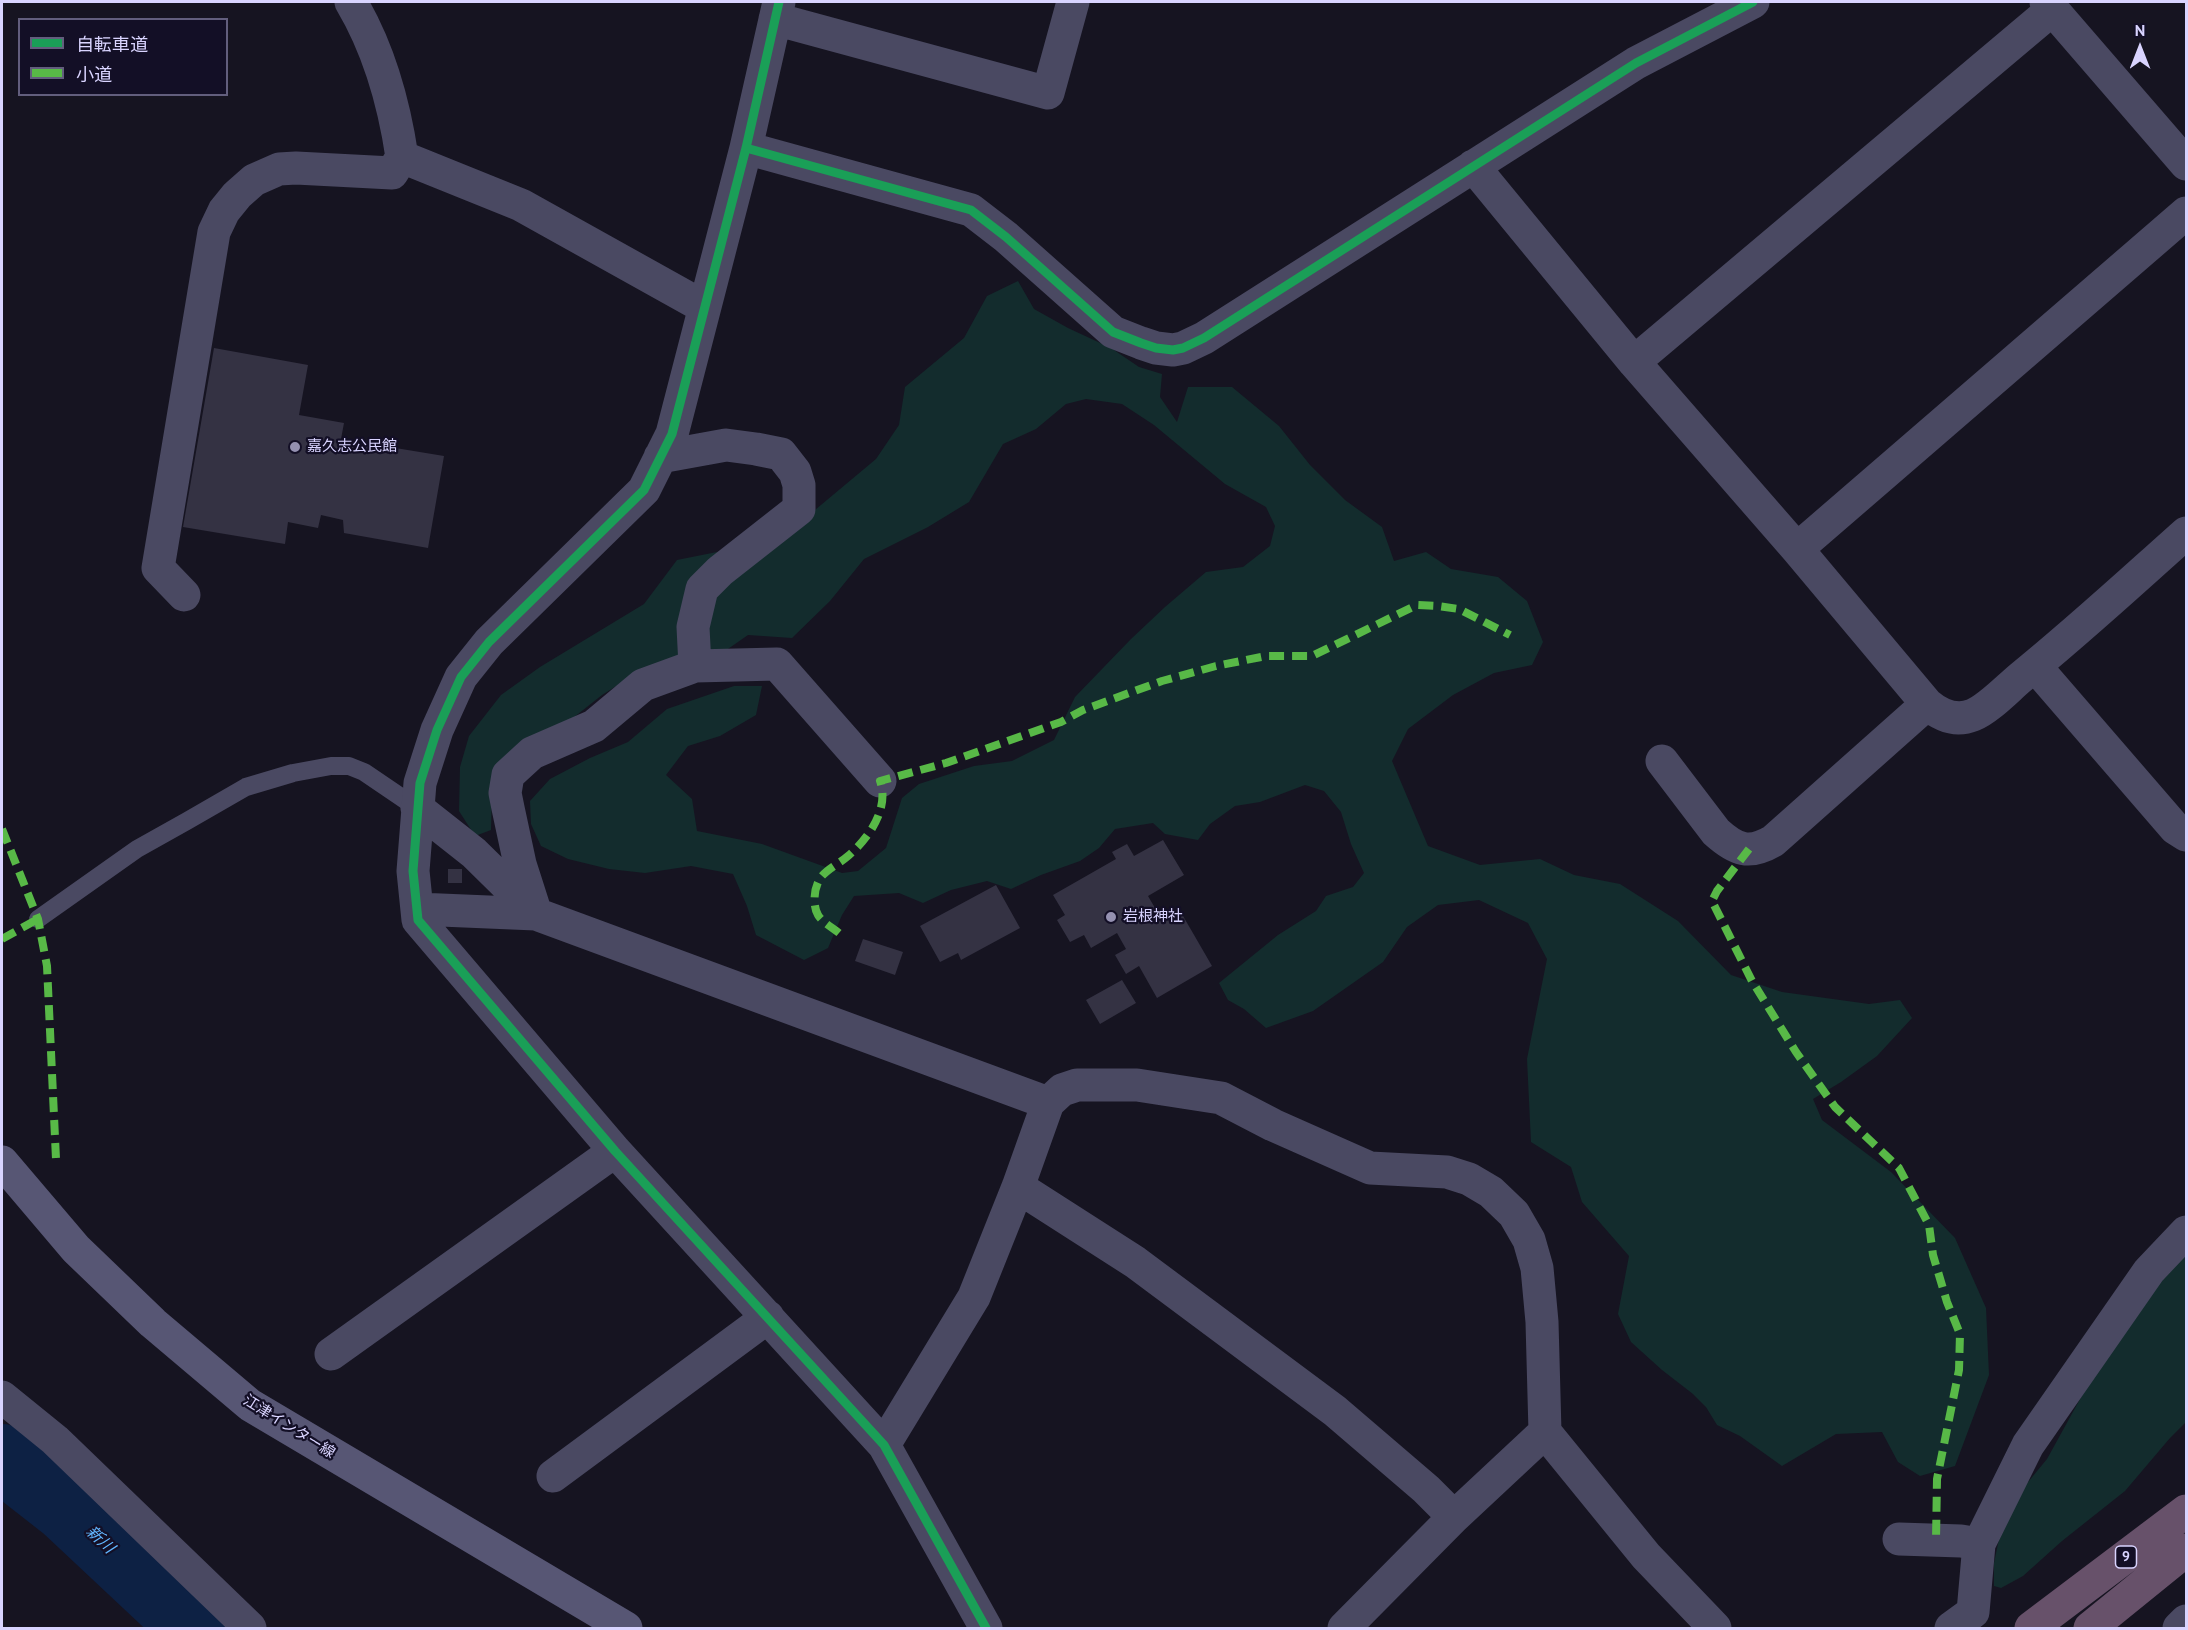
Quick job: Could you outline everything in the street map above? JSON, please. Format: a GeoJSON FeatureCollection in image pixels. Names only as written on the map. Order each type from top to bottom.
{"type":"FeatureCollection","features":[{"type":"Feature","properties":{"kind":"highway","name":"9"},"geometry":{"type":"LineString","coordinates":[[2031,1629],[2187,1511]]}},
{"type":"Feature","properties":{"kind":"highway"},"geometry":{"type":"LineString","coordinates":[[2090,1629],[2187,1550]]}},
{"type":"Feature","properties":{"kind":"main road","name":"江津インター線"},"geometry":{"type":"LineString","coordinates":[[2,1162],[76,1249],[153,1323],[250,1406],[626,1629]]}},
{"type":"Feature","properties":{"kind":"street"},"geometry":{"type":"LineString","coordinates":[[184,595],[158,568],[214,232],[224,211],[254,180],[279,169],[392,173],[402,157],[397,123],[376,50],[351,2]]}},
{"type":"Feature","properties":{"kind":"street"},"geometry":{"type":"LineString","coordinates":[[986,1629],[884,1446],[615,1151],[418,920],[413,871],[420,783],[437,730],[460,677],[489,642],[644,490],[672,434],[746,148],[777,10],[1048,93],[1073,2]]}},
{"type":"Feature","properties":{"kind":"street"},"geometry":{"type":"LineString","coordinates":[[746,148],[970,210],[1005,237],[1113,332],[1156,348],[1173,350],[1204,338],[1636,63],[1753,2]]}},
{"type":"Feature","properties":{"kind":"street"},"geometry":{"type":"LineString","coordinates":[[1634,362],[2049,5],[2187,164]]}},
{"type":"Feature","properties":{"kind":"street"},"geometry":{"type":"LineString","coordinates":[[402,157],[521,205],[704,307]]}},
{"type":"Feature","properties":{"kind":"street"},"geometry":{"type":"LineString","coordinates":[[1473,166],[1634,362],[1937,713],[1948,717],[1973,715],[2035,666],[2187,533]]}},
{"type":"Feature","properties":{"kind":"street"},"geometry":{"type":"LineString","coordinates":[[1797,549],[2187,213]]}},
{"type":"Feature","properties":{"kind":"street"},"geometry":{"type":"LineString","coordinates":[[660,457],[726,445],[756,448],[781,454],[795,472],[799,485],[799,509],[720,570],[702,589],[693,627],[695,666]]}},
{"type":"Feature","properties":{"kind":"street"},"geometry":{"type":"LineString","coordinates":[[536,915],[520,864],[505,793],[508,775],[532,753],[594,726],[643,685],[695,666],[777,664],[880,781]]}},
{"type":"Feature","properties":{"kind":"street"},"geometry":{"type":"LineString","coordinates":[[2035,666],[2175,828],[2187,835]]}},
{"type":"Feature","properties":{"kind":"street"},"geometry":{"type":"LineString","coordinates":[[1662,761],[1716,832],[1733,846],[1743,849],[1760,849],[1773,841],[1927,704]]}},
{"type":"Feature","properties":{"kind":"street"},"geometry":{"type":"LineString","coordinates":[[417,808],[474,853],[536,915]]}},
{"type":"Feature","properties":{"kind":"street"},"geometry":{"type":"LineString","coordinates":[[417,909],[536,915],[1048,1103]]}},
{"type":"Feature","properties":{"kind":"street"},"geometry":{"type":"LineString","coordinates":[[884,1446],[974,1297],[1018,1187],[1048,1103],[1062,1090],[1077,1085],[1137,1085],[1221,1098],[1273,1125],[1370,1168],[1447,1172],[1469,1179],[1491,1192],[1514,1214],[1529,1240],[1537,1269],[1542,1322],[1545,1432],[1646,1556],[1715,1629]]}},
{"type":"Feature","properties":{"kind":"street"},"geometry":{"type":"LineString","coordinates":[[331,1354],[615,1151]]}},
{"type":"Feature","properties":{"kind":"street"},"geometry":{"type":"LineString","coordinates":[[1018,1187],[1135,1262],[1335,1411],[1426,1489],[1454,1517]]}},
{"type":"Feature","properties":{"kind":"street"},"geometry":{"type":"LineString","coordinates":[[1951,1629],[1974,1612],[1979,1544],[2028,1446],[2149,1271],[2187,1232]]}},
{"type":"Feature","properties":{"kind":"street"},"geometry":{"type":"LineString","coordinates":[[553,1476],[768,1317]]}},
{"type":"Feature","properties":{"kind":"street"},"geometry":{"type":"LineString","coordinates":[[2,1397],[54,1440],[250,1629]]}},
{"type":"Feature","properties":{"kind":"street"},"geometry":{"type":"LineString","coordinates":[[1344,1629],[1454,1517],[1545,1432]]}},
{"type":"Feature","properties":{"kind":"street"},"geometry":{"type":"LineString","coordinates":[[1899,1539],[1961,1540],[1979,1544]]}},
{"type":"Feature","properties":{"kind":"street"},"geometry":{"type":"LineString","coordinates":[[2179,1629],[2187,1621]]}},
{"type":"Feature","properties":{"kind":"lane"},"geometry":{"type":"LineString","coordinates":[[38,919],[137,849],[246,787],[293,772],[331,766],[349,766],[364,772],[417,808]]}},
{"type":"Feature","properties":{"kind":"green space"},"geometry":{"type":"Polygon","coordinates":[[[1018,281],[1034,309],[1111,348],[1139,367],[1162,374],[1160,397],[1177,422],[1188,387],[1232,387],[1279,426],[1310,465],[1345,500],[1382,527],[1394,561],[1426,552],[1451,569],[1498,577],[1527,601],[1543,642],[1532,665],[1494,673],[1453,695],[1408,729],[1392,761],[1428,846],[1480,865],[1540,859],[1574,875],[1620,884],[1678,921],[1731,975],[1782,992],[1869,1004],[1900,1000],[1912,1018],[1877,1056],[1813,1099],[1822,1120],[1891,1172],[1955,1238],[1986,1308],[1989,1375],[1955,1466],[1920,1476],[1898,1462],[1882,1432],[1836,1434],[1782,1466],[1740,1436],[1717,1425],[1706,1407],[1693,1394],[1631,1342],[1618,1314],[1629,1256],[1582,1202],[1571,1167],[1531,1142],[1527,1059],[1547,959],[1528,923],[1479,900],[1438,905],[1407,927],[1383,962],[1313,1011],[1266,1028],[1244,1009],[1228,1000],[1219,983],[1278,935],[1316,911],[1326,896],[1353,887],[1364,873],[1351,844],[1341,812],[1324,791],[1305,785],[1260,802],[1235,806],[1210,824],[1198,840],[1165,834],[1153,823],[1115,829],[1099,848],[1080,861],[1011,889],[987,881],[951,890],[923,903],[899,893],[854,896],[842,915],[828,948],[804,960],[756,935],[747,906],[733,874],[691,866],[645,873],[609,869],[568,859],[541,846],[531,824],[530,801],[550,779],[590,758],[628,742],[667,709],[734,686],[762,686],[756,715],[720,736],[688,746],[666,775],[692,799],[697,831],[762,844],[842,873],[858,871],[886,848],[902,798],[919,784],[974,766],[1012,761],[1054,740],[1075,697],[1131,639],[1206,572],[1243,567],[1270,546],[1275,526],[1266,507],[1225,484],[1154,425],[1122,404],[1086,399],[1066,404],[1036,429],[1003,444],[969,502],[928,527],[864,559],[830,601],[792,638],[748,635],[725,651],[637,673],[602,695],[573,718],[492,794],[491,830],[475,836],[459,811],[460,767],[469,736],[501,695],[540,667],[644,604],[677,560],[727,550],[803,520],[876,459],[899,425],[905,387],[964,338],[987,296],[1018,281]]]}},
{"type":"Feature","properties":{"kind":"green space"},"geometry":{"type":"Polygon","coordinates":[[[2186,1241],[2186,1422],[2125,1491],[2062,1541],[2023,1576],[2001,1588],[1994,1586],[1994,1563],[2005,1510],[2047,1459],[2101,1361],[2186,1241]]]}},
{"type":"Feature","properties":{"kind":"building","name":"嘉久志公民館"},"geometry":{"type":"Polygon","coordinates":[[[214,348],[308,365],[299,415],[344,423],[341,439],[444,456],[428,548],[344,533],[343,520],[321,515],[318,528],[288,522],[285,544],[183,527],[214,348]]]}},
{"type":"Feature","properties":{"kind":"building","name":"岩根神社"},"geometry":{"type":"Polygon","coordinates":[[[1163,840],[1184,875],[1148,896],[1162,920],[1179,909],[1212,966],[1157,998],[1139,966],[1126,974],[1115,955],[1126,949],[1117,933],[1091,948],[1084,935],[1070,942],[1057,920],[1065,915],[1053,895],[1116,859],[1112,852],[1127,844],[1134,856],[1163,840]]]}},
{"type":"Feature","properties":{"kind":"building"},"geometry":{"type":"Polygon","coordinates":[[[448,869],[462,869],[462,883],[448,883],[448,869]]]}},
{"type":"Feature","properties":{"kind":"building"},"geometry":{"type":"Polygon","coordinates":[[[996,885],[1020,928],[961,960],[958,953],[940,962],[920,926],[996,885]]]}},
{"type":"Feature","properties":{"kind":"building"},"geometry":{"type":"Polygon","coordinates":[[[863,939],[903,952],[895,975],[855,961],[863,939]]]}},
{"type":"Feature","properties":{"kind":"building"},"geometry":{"type":"Polygon","coordinates":[[[1122,980],[1136,1003],[1100,1024],[1086,1000],[1122,980]]]}},
{"type":"Feature","properties":{"kind":"waterway","name":"新川"},"geometry":{"type":"LineString","coordinates":[[2,1458],[66,1508],[194,1628]]}},
{"type":"Feature","properties":{"kind":"marked path"},"geometry":{"type":"LineString","coordinates":[[839,933],[818,915],[815,906],[816,890],[822,876],[856,849],[870,832],[880,813],[882,802],[880,781],[946,763],[1061,722],[1083,710],[1162,681],[1216,666],[1266,656],[1312,656],[1417,605],[1459,609],[1510,635]]}},
{"type":"Feature","properties":{"kind":"marked path"},"geometry":{"type":"LineString","coordinates":[[2,829],[38,919],[47,966],[56,1159]]}},
{"type":"Feature","properties":{"kind":"marked path"},"geometry":{"type":"LineString","coordinates":[[1749,849],[1712,901],[1752,981],[1796,1052],[1835,1107],[1899,1168],[1929,1225],[1933,1255],[1947,1302],[1960,1334],[1959,1370],[1937,1479],[1936,1540]]}},
{"type":"Feature","properties":{"kind":"marked path"},"geometry":{"type":"LineString","coordinates":[[2,939],[38,919]]}},
{"type":"Feature","properties":{"kind":"cycle path"},"geometry":{"type":"LineString","coordinates":[[779,2],[746,148],[672,434],[644,490],[489,642],[461,677],[437,730],[420,783],[413,871],[418,920],[615,1151],[884,1445],[986,1628]]}},
{"type":"Feature","properties":{"kind":"cycle path"},"geometry":{"type":"LineString","coordinates":[[746,148],[971,210],[1006,237],[1113,332],[1156,348],[1173,350],[1204,338],[1636,63],[1753,2]]}},
{"type":"Feature","properties":{"kind":"place","name":"嘉久志公民館"},"geometry":{"type":"Point","coordinates":[295,447]}},
{"type":"Feature","properties":{"kind":"place","name":"岩根神社"},"geometry":{"type":"Point","coordinates":[1111,917]}}]}
